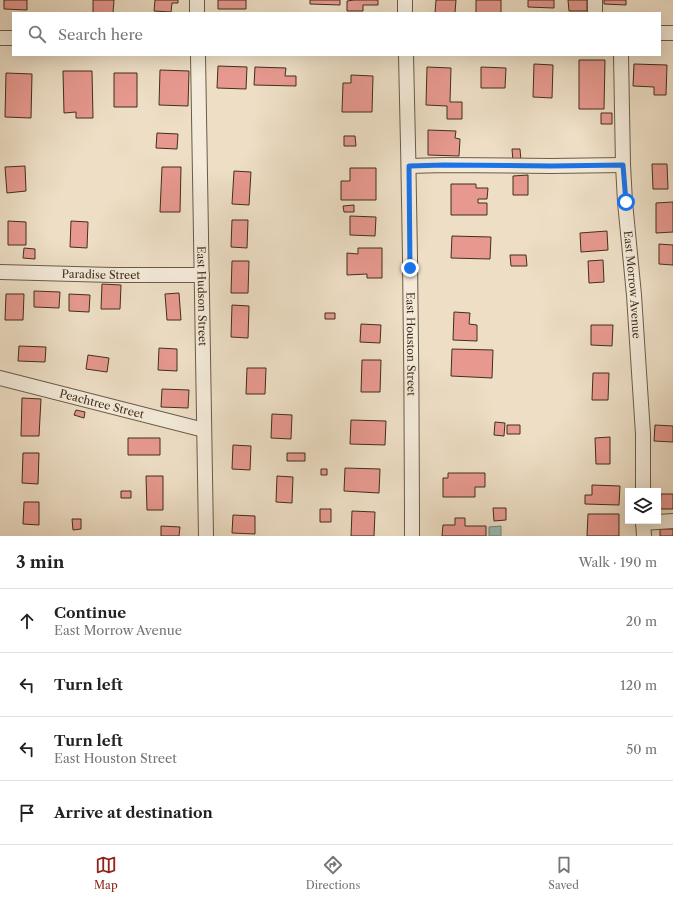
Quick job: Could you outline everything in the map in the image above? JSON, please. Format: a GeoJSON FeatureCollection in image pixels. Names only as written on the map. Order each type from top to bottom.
{"type":"FeatureCollection","features":[{"type":"Feature","properties":{"kind":"street"},"geometry":{"type":"LineString","coordinates":[[197,0],[197,12]]}},
{"type":"Feature","properties":{"kind":"street"},"geometry":{"type":"LineString","coordinates":[[405,0],[405,12]]}},
{"type":"Feature","properties":{"kind":"street"},"geometry":{"type":"LineString","coordinates":[[595,0],[595,12]]}},
{"type":"Feature","properties":{"kind":"street"},"geometry":{"type":"LineString","coordinates":[[661,33],[673,33]]}},
{"type":"Feature","properties":{"kind":"street"},"geometry":{"type":"LineString","coordinates":[[0,38],[12,38]]}},
{"type":"Feature","properties":{"kind":"street","name":"East Hudson Street"},"geometry":{"type":"LineString","coordinates":[[198,56],[206,536]]}},
{"type":"Feature","properties":{"kind":"street","name":"East Houston Street"},"geometry":{"type":"LineString","coordinates":[[406,56],[412,406],[412,536]]}},
{"type":"Feature","properties":{"kind":"street","name":"East Morrow Avenue"},"geometry":{"type":"LineString","coordinates":[[621,56],[623,165],[635,303],[642,434],[643,488]]}},
{"type":"Feature","properties":{"kind":"street"},"geometry":{"type":"LineString","coordinates":[[409,166],[623,165]]}},
{"type":"Feature","properties":{"kind":"street","name":"Paradise Street"},"geometry":{"type":"LineString","coordinates":[[0,272],[112,275],[202,275]]}},
{"type":"Feature","properties":{"kind":"street","name":"Peachtree Street"},"geometry":{"type":"LineString","coordinates":[[0,378],[204,430]]}},
{"type":"Feature","properties":{"kind":"street"},"geometry":{"type":"LineString","coordinates":[[643,527],[673,522]]}},
{"type":"Feature","properties":{"kind":"water"},"geometry":{"type":"Polygon","coordinates":[[[501,526],[501,536],[489,536],[489,527],[501,526]]]}},
{"type":"Feature","properties":{"kind":"building"},"geometry":{"type":"Polygon","coordinates":[[[4,0],[27,0],[27,10],[4,9],[4,0]]]}},
{"type":"Feature","properties":{"kind":"building"},"geometry":{"type":"Polygon","coordinates":[[[93,0],[114,0],[113,12],[93,12],[93,0]]]}},
{"type":"Feature","properties":{"kind":"building"},"geometry":{"type":"Polygon","coordinates":[[[155,0],[178,0],[178,3],[172,3],[171,12],[154,11],[155,0]]]}},
{"type":"Feature","properties":{"kind":"building"},"geometry":{"type":"Polygon","coordinates":[[[218,0],[246,0],[246,9],[218,9],[218,0]]]}},
{"type":"Feature","properties":{"kind":"building"},"geometry":{"type":"Polygon","coordinates":[[[310,0],[340,0],[340,5],[310,4],[310,0]]]}},
{"type":"Feature","properties":{"kind":"building"},"geometry":{"type":"Polygon","coordinates":[[[378,0],[378,5],[363,5],[363,11],[347,11],[347,1],[378,0]]]}},
{"type":"Feature","properties":{"kind":"building"},"geometry":{"type":"Polygon","coordinates":[[[436,0],[456,0],[455,12],[435,12],[436,0]]]}},
{"type":"Feature","properties":{"kind":"building"},"geometry":{"type":"Polygon","coordinates":[[[476,0],[501,0],[501,12],[476,12],[476,0]]]}},
{"type":"Feature","properties":{"kind":"building"},"geometry":{"type":"Polygon","coordinates":[[[528,0],[554,0],[554,8],[528,7],[528,0]]]}},
{"type":"Feature","properties":{"kind":"building"},"geometry":{"type":"Polygon","coordinates":[[[568,0],[587,0],[587,11],[569,11],[568,0]]]}},
{"type":"Feature","properties":{"kind":"building"},"geometry":{"type":"Polygon","coordinates":[[[604,0],[626,0],[626,5],[604,4],[604,0]]]}},
{"type":"Feature","properties":{"kind":"building"},"geometry":{"type":"Polygon","coordinates":[[[579,60],[605,60],[604,109],[579,109],[579,60]]]}},
{"type":"Feature","properties":{"kind":"building"},"geometry":{"type":"Polygon","coordinates":[[[534,64],[553,65],[552,98],[533,97],[534,64]]]}},
{"type":"Feature","properties":{"kind":"building"},"geometry":{"type":"Polygon","coordinates":[[[634,64],[667,65],[666,95],[654,95],[654,87],[633,86],[634,64]]]}},
{"type":"Feature","properties":{"kind":"building"},"geometry":{"type":"Polygon","coordinates":[[[218,66],[247,67],[246,89],[217,88],[218,66]]]}},
{"type":"Feature","properties":{"kind":"building"},"geometry":{"type":"Polygon","coordinates":[[[255,67],[286,68],[285,76],[296,76],[296,86],[254,85],[255,67]]]}},
{"type":"Feature","properties":{"kind":"building"},"geometry":{"type":"Polygon","coordinates":[[[427,67],[451,68],[450,102],[462,102],[462,119],[447,119],[447,106],[426,105],[427,67]]]}},
{"type":"Feature","properties":{"kind":"building"},"geometry":{"type":"Polygon","coordinates":[[[481,67],[506,68],[505,88],[481,88],[481,67]]]}},
{"type":"Feature","properties":{"kind":"building"},"geometry":{"type":"Polygon","coordinates":[[[160,70],[189,71],[188,106],[159,105],[160,70]]]}},
{"type":"Feature","properties":{"kind":"building"},"geometry":{"type":"Polygon","coordinates":[[[63,71],[92,71],[93,118],[76,118],[76,112],[64,113],[63,71]]]}},
{"type":"Feature","properties":{"kind":"building"},"geometry":{"type":"Polygon","coordinates":[[[6,73],[32,74],[31,118],[5,117],[6,73]]]}},
{"type":"Feature","properties":{"kind":"building"},"geometry":{"type":"Polygon","coordinates":[[[114,73],[137,73],[137,107],[114,107],[114,73]]]}},
{"type":"Feature","properties":{"kind":"building"},"geometry":{"type":"Polygon","coordinates":[[[351,75],[373,76],[372,112],[342,112],[343,83],[351,83],[351,75]]]}},
{"type":"Feature","properties":{"kind":"building"},"geometry":{"type":"Polygon","coordinates":[[[601,113],[612,113],[612,124],[601,124],[601,113]]]}},
{"type":"Feature","properties":{"kind":"building"},"geometry":{"type":"Polygon","coordinates":[[[428,130],[456,131],[455,138],[460,139],[459,156],[428,155],[428,130]]]}},
{"type":"Feature","properties":{"kind":"building"},"geometry":{"type":"Polygon","coordinates":[[[157,133],[178,134],[177,149],[156,148],[157,133]]]}},
{"type":"Feature","properties":{"kind":"building"},"geometry":{"type":"Polygon","coordinates":[[[344,136],[355,136],[356,146],[344,146],[344,136]]]}},
{"type":"Feature","properties":{"kind":"building"},"geometry":{"type":"Polygon","coordinates":[[[512,149],[520,149],[521,161],[513,161],[512,149]]]}},
{"type":"Feature","properties":{"kind":"building"},"geometry":{"type":"Polygon","coordinates":[[[652,164],[667,164],[668,189],[653,189],[652,164]]]}},
{"type":"Feature","properties":{"kind":"building"},"geometry":{"type":"Polygon","coordinates":[[[25,166],[26,191],[7,193],[5,167],[25,166]]]}},
{"type":"Feature","properties":{"kind":"building"},"geometry":{"type":"Polygon","coordinates":[[[162,167],[181,167],[180,212],[160,212],[162,167]]]}},
{"type":"Feature","properties":{"kind":"building"},"geometry":{"type":"Polygon","coordinates":[[[350,168],[376,168],[376,200],[341,200],[341,181],[350,181],[350,168]]]}},
{"type":"Feature","properties":{"kind":"building"},"geometry":{"type":"Polygon","coordinates":[[[234,171],[251,172],[249,205],[232,204],[234,171]]]}},
{"type":"Feature","properties":{"kind":"building"},"geometry":{"type":"Polygon","coordinates":[[[528,175],[528,195],[513,195],[513,176],[528,175]]]}},
{"type":"Feature","properties":{"kind":"building"},"geometry":{"type":"Polygon","coordinates":[[[451,184],[476,184],[476,188],[488,188],[487,199],[478,199],[478,203],[487,203],[487,215],[451,215],[451,184]]]}},
{"type":"Feature","properties":{"kind":"building"},"geometry":{"type":"Polygon","coordinates":[[[673,202],[673,232],[656,233],[656,203],[673,202]]]}},
{"type":"Feature","properties":{"kind":"building"},"geometry":{"type":"Polygon","coordinates":[[[354,205],[354,212],[344,212],[343,206],[354,205]]]}},
{"type":"Feature","properties":{"kind":"building"},"geometry":{"type":"Polygon","coordinates":[[[350,216],[376,217],[375,236],[350,235],[350,216]]]}},
{"type":"Feature","properties":{"kind":"building"},"geometry":{"type":"Polygon","coordinates":[[[232,220],[248,220],[247,248],[231,247],[232,220]]]}},
{"type":"Feature","properties":{"kind":"building"},"geometry":{"type":"Polygon","coordinates":[[[8,221],[26,222],[26,245],[8,245],[8,221]]]}},
{"type":"Feature","properties":{"kind":"building"},"geometry":{"type":"Polygon","coordinates":[[[71,221],[88,222],[87,248],[70,247],[71,221]]]}},
{"type":"Feature","properties":{"kind":"building"},"geometry":{"type":"Polygon","coordinates":[[[607,231],[608,250],[581,252],[580,233],[607,231]]]}},
{"type":"Feature","properties":{"kind":"building"},"geometry":{"type":"Polygon","coordinates":[[[452,236],[491,237],[490,259],[451,258],[452,236]]]}},
{"type":"Feature","properties":{"kind":"building"},"geometry":{"type":"Polygon","coordinates":[[[659,244],[673,245],[673,265],[659,264],[659,244]]]}},
{"type":"Feature","properties":{"kind":"building"},"geometry":{"type":"Polygon","coordinates":[[[24,248],[35,249],[35,259],[23,258],[24,248]]]}},
{"type":"Feature","properties":{"kind":"building"},"geometry":{"type":"Polygon","coordinates":[[[358,248],[382,248],[382,278],[367,278],[367,274],[347,275],[347,253],[358,254],[358,248]]]}},
{"type":"Feature","properties":{"kind":"building"},"geometry":{"type":"Polygon","coordinates":[[[510,255],[526,255],[527,266],[511,266],[510,255]]]}},
{"type":"Feature","properties":{"kind":"building"},"geometry":{"type":"Polygon","coordinates":[[[603,260],[604,282],[589,283],[588,261],[603,260]]]}},
{"type":"Feature","properties":{"kind":"building"},"geometry":{"type":"Polygon","coordinates":[[[232,261],[249,261],[248,293],[231,293],[232,261]]]}},
{"type":"Feature","properties":{"kind":"building"},"geometry":{"type":"Polygon","coordinates":[[[102,284],[121,285],[120,309],[101,309],[102,284]]]}},
{"type":"Feature","properties":{"kind":"building"},"geometry":{"type":"Polygon","coordinates":[[[34,291],[60,292],[59,308],[34,307],[34,291]]]}},
{"type":"Feature","properties":{"kind":"building"},"geometry":{"type":"Polygon","coordinates":[[[179,293],[181,320],[167,320],[165,294],[179,293]]]}},
{"type":"Feature","properties":{"kind":"building"},"geometry":{"type":"Polygon","coordinates":[[[6,294],[24,294],[23,320],[5,320],[6,294]]]}},
{"type":"Feature","properties":{"kind":"building"},"geometry":{"type":"Polygon","coordinates":[[[69,294],[90,295],[89,312],[69,311],[69,294]]]}},
{"type":"Feature","properties":{"kind":"building"},"geometry":{"type":"Polygon","coordinates":[[[232,305],[249,306],[248,338],[231,337],[232,305]]]}},
{"type":"Feature","properties":{"kind":"building"},"geometry":{"type":"Polygon","coordinates":[[[454,312],[470,313],[469,324],[477,325],[477,341],[453,340],[454,312]]]}},
{"type":"Feature","properties":{"kind":"building"},"geometry":{"type":"Polygon","coordinates":[[[325,313],[335,313],[335,319],[325,319],[325,313]]]}},
{"type":"Feature","properties":{"kind":"building"},"geometry":{"type":"Polygon","coordinates":[[[361,324],[381,325],[380,343],[360,342],[361,324]]]}},
{"type":"Feature","properties":{"kind":"building"},"geometry":{"type":"Polygon","coordinates":[[[591,325],[613,325],[612,346],[591,345],[591,325]]]}},
{"type":"Feature","properties":{"kind":"building"},"geometry":{"type":"Polygon","coordinates":[[[19,346],[46,347],[45,362],[18,361],[19,346]]]}},
{"type":"Feature","properties":{"kind":"building"},"geometry":{"type":"Polygon","coordinates":[[[159,348],[177,349],[177,371],[158,370],[159,348]]]}},
{"type":"Feature","properties":{"kind":"building"},"geometry":{"type":"Polygon","coordinates":[[[452,349],[493,350],[492,378],[451,376],[452,349]]]}},
{"type":"Feature","properties":{"kind":"building"},"geometry":{"type":"Polygon","coordinates":[[[88,355],[109,358],[107,372],[86,369],[88,355]]]}},
{"type":"Feature","properties":{"kind":"building"},"geometry":{"type":"Polygon","coordinates":[[[362,360],[381,360],[380,392],[361,392],[362,360]]]}},
{"type":"Feature","properties":{"kind":"building"},"geometry":{"type":"Polygon","coordinates":[[[247,368],[266,368],[265,394],[246,394],[247,368]]]}},
{"type":"Feature","properties":{"kind":"building"},"geometry":{"type":"Polygon","coordinates":[[[593,373],[609,373],[608,400],[592,400],[593,373]]]}},
{"type":"Feature","properties":{"kind":"building"},"geometry":{"type":"Polygon","coordinates":[[[162,389],[189,390],[188,408],[161,407],[162,389]]]}},
{"type":"Feature","properties":{"kind":"building"},"geometry":{"type":"Polygon","coordinates":[[[22,398],[41,399],[39,436],[21,436],[22,398]]]}},
{"type":"Feature","properties":{"kind":"building"},"geometry":{"type":"Polygon","coordinates":[[[76,410],[85,412],[84,418],[74,415],[76,410]]]}},
{"type":"Feature","properties":{"kind":"building"},"geometry":{"type":"Polygon","coordinates":[[[272,414],[292,415],[291,439],[271,438],[272,414]]]}},
{"type":"Feature","properties":{"kind":"building"},"geometry":{"type":"Polygon","coordinates":[[[351,420],[386,421],[385,445],[350,444],[351,420]]]}},
{"type":"Feature","properties":{"kind":"building"},"geometry":{"type":"Polygon","coordinates":[[[495,422],[505,423],[504,436],[494,435],[495,422]]]}},
{"type":"Feature","properties":{"kind":"building"},"geometry":{"type":"Polygon","coordinates":[[[507,425],[520,425],[520,434],[507,434],[507,425]]]}},
{"type":"Feature","properties":{"kind":"building"},"geometry":{"type":"Polygon","coordinates":[[[655,425],[673,426],[673,442],[654,441],[655,425]]]}},
{"type":"Feature","properties":{"kind":"building"},"geometry":{"type":"Polygon","coordinates":[[[610,437],[610,464],[596,464],[595,438],[610,437]]]}},
{"type":"Feature","properties":{"kind":"building"},"geometry":{"type":"Polygon","coordinates":[[[128,438],[160,438],[160,455],[128,455],[128,438]]]}},
{"type":"Feature","properties":{"kind":"building"},"geometry":{"type":"Polygon","coordinates":[[[233,445],[251,446],[250,470],[232,469],[233,445]]]}},
{"type":"Feature","properties":{"kind":"building"},"geometry":{"type":"Polygon","coordinates":[[[23,453],[39,453],[38,484],[22,483],[23,453]]]}},
{"type":"Feature","properties":{"kind":"building"},"geometry":{"type":"Polygon","coordinates":[[[287,453],[305,453],[305,461],[287,461],[287,453]]]}},
{"type":"Feature","properties":{"kind":"building"},"geometry":{"type":"Polygon","coordinates":[[[345,468],[380,469],[379,493],[344,491],[345,468]]]}},
{"type":"Feature","properties":{"kind":"building"},"geometry":{"type":"Polygon","coordinates":[[[321,469],[327,469],[327,475],[321,475],[321,469]]]}},
{"type":"Feature","properties":{"kind":"building"},"geometry":{"type":"Polygon","coordinates":[[[448,473],[485,473],[485,487],[475,487],[475,497],[443,497],[443,478],[448,478],[448,473]]]}},
{"type":"Feature","properties":{"kind":"building"},"geometry":{"type":"Polygon","coordinates":[[[146,476],[163,476],[163,510],[147,510],[146,476]]]}},
{"type":"Feature","properties":{"kind":"building"},"geometry":{"type":"Polygon","coordinates":[[[277,476],[293,477],[292,503],[276,502],[277,476]]]}},
{"type":"Feature","properties":{"kind":"building"},"geometry":{"type":"Polygon","coordinates":[[[592,485],[620,486],[619,505],[585,504],[585,495],[592,495],[592,485]]]}},
{"type":"Feature","properties":{"kind":"building"},"geometry":{"type":"Polygon","coordinates":[[[121,491],[131,491],[131,498],[121,498],[121,491]]]}},
{"type":"Feature","properties":{"kind":"building"},"geometry":{"type":"Polygon","coordinates":[[[661,494],[673,494],[673,509],[661,509],[661,494]]]}},
{"type":"Feature","properties":{"kind":"building"},"geometry":{"type":"Polygon","coordinates":[[[24,502],[39,502],[39,525],[23,524],[24,502]]]}},
{"type":"Feature","properties":{"kind":"building"},"geometry":{"type":"Polygon","coordinates":[[[493,508],[506,508],[506,520],[494,521],[493,508]]]}},
{"type":"Feature","properties":{"kind":"building"},"geometry":{"type":"Polygon","coordinates":[[[320,509],[331,509],[331,522],[320,522],[320,509]]]}},
{"type":"Feature","properties":{"kind":"building"},"geometry":{"type":"Polygon","coordinates":[[[352,511],[375,512],[374,536],[351,536],[352,511]]]}},
{"type":"Feature","properties":{"kind":"building"},"geometry":{"type":"Polygon","coordinates":[[[588,514],[619,514],[619,536],[587,536],[588,514]]]}},
{"type":"Feature","properties":{"kind":"building"},"geometry":{"type":"Polygon","coordinates":[[[233,515],[255,516],[255,534],[232,533],[233,515]]]}},
{"type":"Feature","properties":{"kind":"building"},"geometry":{"type":"Polygon","coordinates":[[[455,518],[465,518],[465,526],[486,526],[486,536],[442,536],[443,525],[455,525],[455,518]]]}},
{"type":"Feature","properties":{"kind":"building"},"geometry":{"type":"Polygon","coordinates":[[[72,519],[81,519],[81,529],[73,530],[72,519]]]}},
{"type":"Feature","properties":{"kind":"building"},"geometry":{"type":"Polygon","coordinates":[[[161,526],[180,527],[179,536],[161,536],[161,526]]]}},
{"type":"Feature","properties":{"kind":"building"},"geometry":{"type":"Polygon","coordinates":[[[660,529],[673,529],[673,536],[660,536],[660,529]]]}},
{"type":"Feature","properties":{"kind":"route"},"geometry":{"type":"LineString","coordinates":[[410,268],[409,166],[623,165],[626,202]]}}]}
